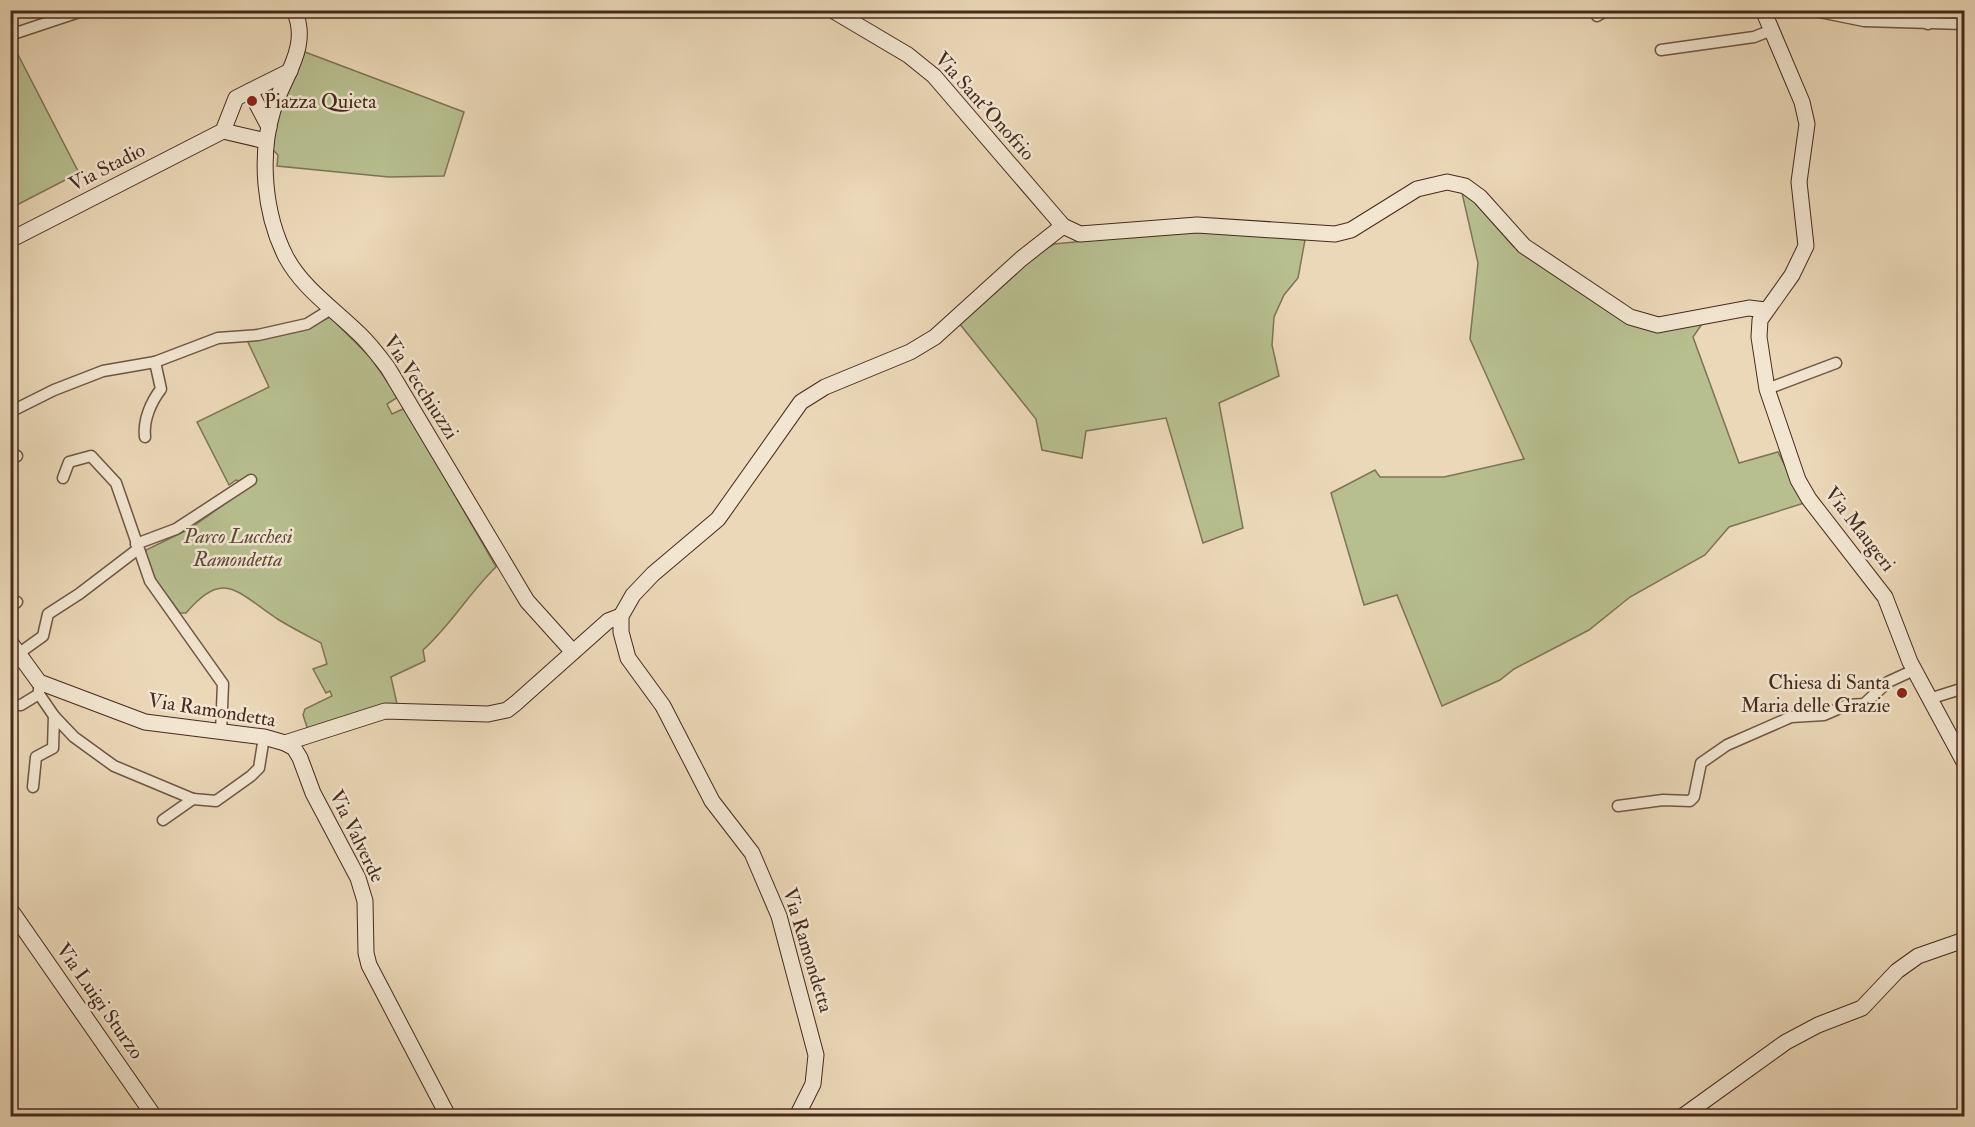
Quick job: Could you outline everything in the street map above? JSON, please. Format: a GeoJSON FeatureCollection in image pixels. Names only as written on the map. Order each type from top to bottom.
{"type":"FeatureCollection","features":[{"type":"Feature","properties":{"kind":"street"},"geometry":{"type":"LineString","coordinates":[[10,35],[85,10]]}},
{"type":"Feature","properties":{"kind":"street"},"geometry":{"type":"LineString","coordinates":[[267,134],[273,108],[290,71],[300,31],[294,10]]}},
{"type":"Feature","properties":{"kind":"street","name":"Via Sant'Onofrio"},"geometry":{"type":"LineString","coordinates":[[832,10],[908,55],[934,76],[1063,226]]}},
{"type":"Feature","properties":{"kind":"street"},"geometry":{"type":"LineString","coordinates":[[621,616],[633,595],[653,574],[718,519],[801,402],[825,387],[895,359],[935,337],[1022,259],[1063,226],[1080,234],[1197,225],[1335,234],[1363,223],[1417,189],[1447,182],[1465,186],[1480,197],[1524,246],[1630,317],[1643,323],[1658,325],[1749,308],[1765,310],[1792,275],[1806,246],[1799,182],[1807,133],[1806,115],[1763,10]]}},
{"type":"Feature","properties":{"kind":"street"},"geometry":{"type":"LineString","coordinates":[[1810,10],[1864,21],[1965,24]]}},
{"type":"Feature","properties":{"kind":"street"},"geometry":{"type":"LineString","coordinates":[[1927,10],[1928,24]]}},
{"type":"Feature","properties":{"kind":"street"},"geometry":{"type":"LineString","coordinates":[[1661,50],[1754,37],[1772,30]]}},
{"type":"Feature","properties":{"kind":"street"},"geometry":{"type":"LineString","coordinates":[[267,134],[223,131],[236,98],[290,71]]}},
{"type":"Feature","properties":{"kind":"street"},"geometry":{"type":"LineString","coordinates":[[250,91],[267,134]]}},
{"type":"Feature","properties":{"kind":"street","name":"Via Stadio"},"geometry":{"type":"LineString","coordinates":[[10,240],[223,131]]}},
{"type":"Feature","properties":{"kind":"street","name":"Via Vecchiuzzi"},"geometry":{"type":"LineString","coordinates":[[267,134],[268,193],[277,234],[286,257],[298,275],[356,331],[388,368],[527,601],[573,652]]}},
{"type":"Feature","properties":{"kind":"street"},"geometry":{"type":"LineString","coordinates":[[10,412],[103,371],[155,362],[218,338],[258,335],[307,324],[331,309]]}},
{"type":"Feature","properties":{"kind":"street","name":"Via Maugeri"},"geometry":{"type":"LineString","coordinates":[[1765,310],[1760,320],[1759,337],[1767,389],[1798,480],[1809,499],[1885,597],[1914,670],[1965,762]]}},
{"type":"Feature","properties":{"kind":"street"},"geometry":{"type":"LineString","coordinates":[[145,437],[143,425],[161,389],[155,362]]}},
{"type":"Feature","properties":{"kind":"street"},"geometry":{"type":"LineString","coordinates":[[1767,389],[1836,363]]}},
{"type":"Feature","properties":{"kind":"street"},"geometry":{"type":"LineString","coordinates":[[63,478],[69,462],[91,456],[116,483],[150,581],[223,684],[221,732]]}},
{"type":"Feature","properties":{"kind":"street"},"geometry":{"type":"LineString","coordinates":[[251,480],[176,529],[137,546],[80,594],[48,614],[43,636],[14,648],[54,716],[74,736],[114,766],[193,799],[216,801],[251,776],[259,768],[264,737]]}},
{"type":"Feature","properties":{"kind":"street","name":"Via Ramondetta"},"geometry":{"type":"LineString","coordinates":[[39,688],[145,722],[264,737],[285,743],[385,711],[499,713],[516,703],[608,621],[621,616],[621,632],[628,658],[663,706],[712,801],[752,852],[779,916],[816,1055],[813,1084],[797,1116]]}},
{"type":"Feature","properties":{"kind":"street"},"geometry":{"type":"LineString","coordinates":[[1618,806],[1663,800],[1690,801],[1694,796],[1701,763],[1727,745],[1791,717],[1824,715],[1847,705],[1864,704],[1888,682],[1914,670]]}},
{"type":"Feature","properties":{"kind":"street"},"geometry":{"type":"LineString","coordinates":[[12,705],[21,705],[39,688]]}},
{"type":"Feature","properties":{"kind":"street"},"geometry":{"type":"LineString","coordinates":[[1929,699],[1965,688]]}},
{"type":"Feature","properties":{"kind":"street"},"geometry":{"type":"LineString","coordinates":[[33,787],[36,757],[53,748],[54,716]]}},
{"type":"Feature","properties":{"kind":"street","name":"Via Valverde"},"geometry":{"type":"LineString","coordinates":[[285,743],[294,748],[300,758],[313,793],[358,878],[364,901],[366,953],[369,964],[448,1116]]}},
{"type":"Feature","properties":{"kind":"street"},"geometry":{"type":"LineString","coordinates":[[163,820],[193,799]]}},
{"type":"Feature","properties":{"kind":"street","name":"Via Luigi Sturzo"},"geometry":{"type":"LineString","coordinates":[[10,909],[154,1116]]}},
{"type":"Feature","properties":{"kind":"street"},"geometry":{"type":"LineString","coordinates":[[1683,1116],[1786,1041],[1818,1025],[1862,1008],[1906,964],[1918,956],[1961,943]]}},
{"type":"Feature","properties":{"kind":"green space"},"geometry":{"type":"Polygon","coordinates":[[[13,45],[79,173],[11,208],[10,47],[13,45]]]}},
{"type":"Feature","properties":{"kind":"green space"},"geometry":{"type":"Polygon","coordinates":[[[305,52],[464,112],[444,176],[389,177],[277,166],[278,155],[271,148],[280,111],[305,52]]]}},
{"type":"Feature","properties":{"kind":"green space"},"geometry":{"type":"Polygon","coordinates":[[[1462,193],[1471,198],[1513,246],[1625,321],[1653,329],[1702,324],[1693,337],[1739,463],[1778,452],[1804,503],[1729,527],[1705,555],[1630,597],[1589,630],[1514,669],[1500,680],[1442,706],[1397,595],[1364,605],[1331,493],[1375,470],[1380,477],[1444,477],[1524,459],[1470,339],[1478,263],[1462,193]]]}},
{"type":"Feature","properties":{"kind":"green space"},"geometry":{"type":"Polygon","coordinates":[[[1195,230],[1305,240],[1298,278],[1284,295],[1274,317],[1272,345],[1279,376],[1219,403],[1243,528],[1203,543],[1166,418],[1086,431],[1082,458],[1042,450],[1036,419],[959,323],[1031,258],[1054,244],[1195,230]]]}},
{"type":"Feature","properties":{"kind":"green space","name":"Parco Lucchesi Ramondetta"},"geometry":{"type":"Polygon","coordinates":[[[330,317],[371,358],[398,397],[387,404],[392,414],[405,408],[496,567],[423,650],[425,661],[391,677],[397,704],[308,730],[303,715],[305,709],[332,696],[330,691],[326,693],[313,669],[327,664],[321,643],[230,589],[220,588],[210,591],[186,613],[180,613],[155,579],[145,553],[146,550],[189,529],[253,484],[236,480],[229,485],[197,422],[269,387],[247,340],[312,326],[330,317]]]}},
{"type":"Feature","properties":{"kind":"place","name":"Piazza Quieta"},"geometry":{"type":"Point","coordinates":[252,101]}},
{"type":"Feature","properties":{"kind":"place","name":"Chiesa di Santa Maria delle Grazie"},"geometry":{"type":"Point","coordinates":[1902,693]}}]}
